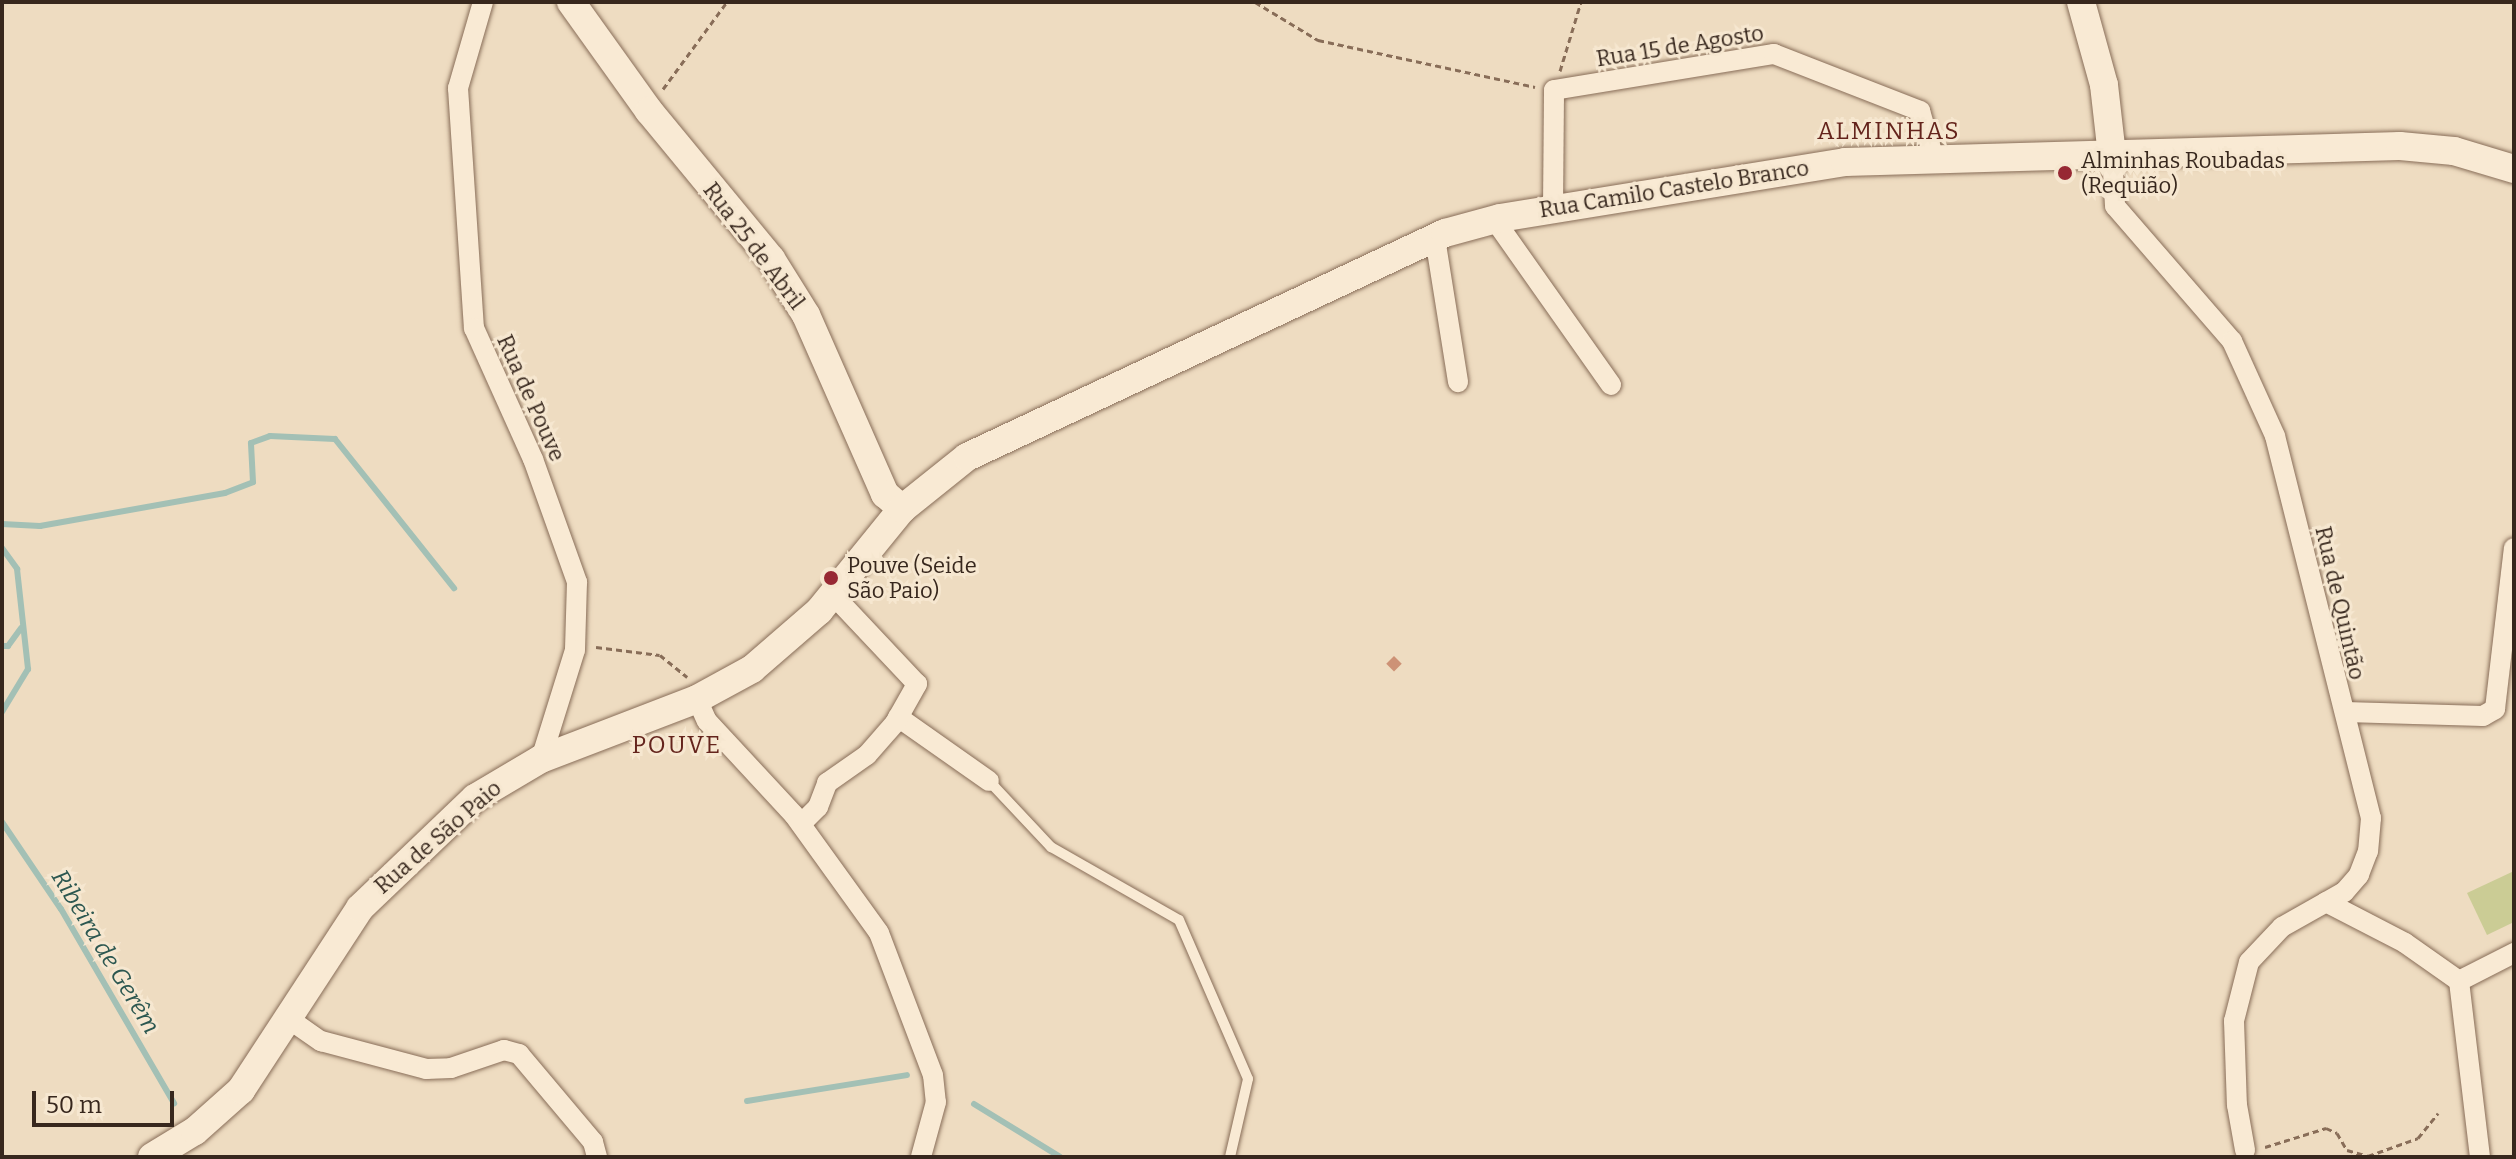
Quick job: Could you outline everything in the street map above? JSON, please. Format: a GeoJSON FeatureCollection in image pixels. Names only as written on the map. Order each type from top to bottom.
{"type":"FeatureCollection","features":[{"type":"Feature","properties":{"kind":"main road","name":"Rua 25 de Abril"},"geometry":{"type":"LineString","coordinates":[[571,2],[649,111],[771,259],[806,315],[885,494],[902,509]]}},
{"type":"Feature","properties":{"kind":"main road"},"geometry":{"type":"LineString","coordinates":[[2081,2],[2104,85],[2112,155]]}},
{"type":"Feature","properties":{"kind":"main road","name":"Rua Camilo Castelo Branco"},"geometry":{"type":"LineString","coordinates":[[902,509],[982,449],[1435,238],[1494,219],[1845,162],[2400,146],[2454,151],[2514,169]]}},
{"type":"Feature","properties":{"kind":"main road","name":"Rua de São Paio"},"geometry":{"type":"LineString","coordinates":[[152,1157],[226,1105],[289,1019],[340,934],[389,877],[475,798],[541,759],[697,699],[779,649],[833,595],[902,509]]}},
{"type":"Feature","properties":{"kind":"street","name":"Rua de Pouve"},"geometry":{"type":"LineString","coordinates":[[483,2],[458,88],[474,328],[533,459],[577,582],[575,650],[541,759]]}},
{"type":"Feature","properties":{"kind":"street","name":"Rua 15 de Agosto"},"geometry":{"type":"LineString","coordinates":[[1554,90],[1774,54],[1920,111],[1934,159]]}},
{"type":"Feature","properties":{"kind":"street"},"geometry":{"type":"LineString","coordinates":[[1553,208],[1554,90]]}},
{"type":"Feature","properties":{"kind":"street","name":"Rua de Quintão"},"geometry":{"type":"LineString","coordinates":[[2112,155],[2115,206],[2232,341],[2270,424],[2336,693],[2345,712],[2371,818],[2368,851],[2359,875],[2326,902],[2282,927],[2249,962],[2244,975],[2234,1021],[2237,1105],[2245,1150]]}},
{"type":"Feature","properties":{"kind":"street"},"geometry":{"type":"LineString","coordinates":[[1494,219],[1611,385]]}},
{"type":"Feature","properties":{"kind":"street"},"geometry":{"type":"LineString","coordinates":[[1435,238],[1458,382]]}},
{"type":"Feature","properties":{"kind":"street"},"geometry":{"type":"LineString","coordinates":[[2345,712],[2483,716],[2495,709],[2514,548]]}},
{"type":"Feature","properties":{"kind":"street"},"geometry":{"type":"LineString","coordinates":[[801,824],[818,807],[827,783],[867,755],[898,717],[917,684],[833,595]]}},
{"type":"Feature","properties":{"kind":"street"},"geometry":{"type":"LineString","coordinates":[[697,699],[707,721],[801,824],[879,933],[933,1075],[936,1102],[921,1157]]}},
{"type":"Feature","properties":{"kind":"street"},"geometry":{"type":"LineString","coordinates":[[898,717],[989,781]]}},
{"type":"Feature","properties":{"kind":"street"},"geometry":{"type":"LineString","coordinates":[[2326,902],[2405,943],[2459,981],[2480,1157]]}},
{"type":"Feature","properties":{"kind":"street"},"geometry":{"type":"LineString","coordinates":[[2459,981],[2514,953]]}},
{"type":"Feature","properties":{"kind":"street"},"geometry":{"type":"LineString","coordinates":[[289,1019],[321,1041],[426,1069],[451,1068],[504,1050],[519,1054],[593,1142],[597,1157]]}},
{"type":"Feature","properties":{"kind":"lane"},"geometry":{"type":"LineString","coordinates":[[989,781],[1051,847],[1179,920],[1248,1079],[1230,1157]]}},
{"type":"Feature","properties":{"kind":"path"},"geometry":{"type":"LineString","coordinates":[[658,95],[727,2]]}},
{"type":"Feature","properties":{"kind":"path"},"geometry":{"type":"LineString","coordinates":[[1255,2],[1318,40],[1554,90],[1581,2]]}},
{"type":"Feature","properties":{"kind":"path"},"geometry":{"type":"LineString","coordinates":[[575,650],[605,646],[660,655],[684,673],[697,699]]}},
{"type":"Feature","properties":{"kind":"path"},"geometry":{"type":"LineString","coordinates":[[2245,1150],[2326,1128],[2337,1133],[2347,1150],[2368,1156],[2418,1138],[2438,1113]]}},
{"type":"Feature","properties":{"kind":"green space"},"geometry":{"type":"Polygon","coordinates":[[[2514,871],[2514,922],[2487,935],[2467,893],[2514,871]]]}},
{"type":"Feature","properties":{"kind":"building"},"geometry":{"type":"Polygon","coordinates":[[[1394,656],[1402,664],[1394,672],[1386,664],[1394,656]]]}},
{"type":"Feature","properties":{"kind":"waterway"},"geometry":{"type":"LineString","coordinates":[[2,524],[40,526],[225,493],[253,482],[251,443],[270,436],[335,439],[454,588]]}},
{"type":"Feature","properties":{"kind":"waterway","name":"Ribeira de Gerêm"},"geometry":{"type":"LineString","coordinates":[[2,548],[17,569],[28,669],[2,712]]}},
{"type":"Feature","properties":{"kind":"waterway"},"geometry":{"type":"LineString","coordinates":[[2,646],[8,646],[21,628]]}},
{"type":"Feature","properties":{"kind":"waterway","name":"Ribeira de Gerêm"},"geometry":{"type":"LineString","coordinates":[[2,822],[61,909],[174,1103]]}},
{"type":"Feature","properties":{"kind":"waterway"},"geometry":{"type":"LineString","coordinates":[[747,1101],[907,1075]]}},
{"type":"Feature","properties":{"kind":"waterway"},"geometry":{"type":"LineString","coordinates":[[974,1104],[1060,1157]]}},
{"type":"Feature","properties":{"kind":"place","name":"Alminhas Roubadas (Requião)"},"geometry":{"type":"Point","coordinates":[2065,173]}},
{"type":"Feature","properties":{"kind":"place","name":"Pouve (Seide São Paio)"},"geometry":{"type":"Point","coordinates":[831,578]}},
{"type":"Feature","properties":{"kind":"district","name":"ALMINHAS"},"geometry":{"type":"Point","coordinates":[1889,132]}},
{"type":"Feature","properties":{"kind":"district","name":"POUVE"},"geometry":{"type":"Point","coordinates":[677,746]}}]}
